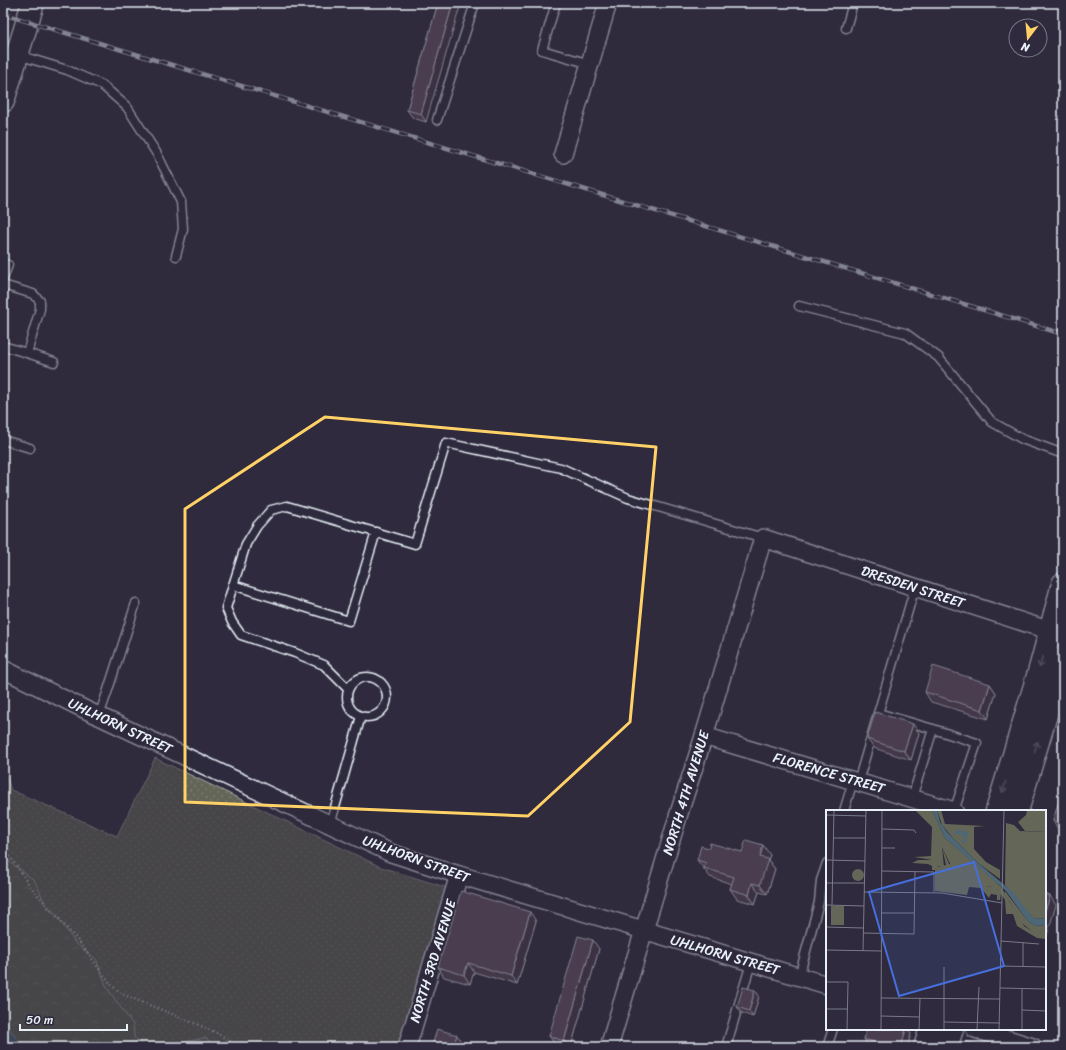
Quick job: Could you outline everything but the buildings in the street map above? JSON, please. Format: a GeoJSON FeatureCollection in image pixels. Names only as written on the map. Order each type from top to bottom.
{"type":"FeatureCollection","features":[{"type":"Feature","properties":{"kind":"main road"},"geometry":{"type":"LineString","coordinates":[[3,102],[33,3]]}},
{"type":"Feature","properties":{"kind":"main road"},"geometry":{"type":"LineString","coordinates":[[997,810],[1057,633],[1063,584]]}},
{"type":"Feature","properties":{"kind":"main road"},"geometry":{"type":"LineString","coordinates":[[1017,810],[1063,658]]}},
{"type":"Feature","properties":{"kind":"main road"},"geometry":{"type":"LineString","coordinates":[[925,1047],[931,1030]]}},
{"type":"Feature","properties":{"kind":"main road"},"geometry":{"type":"LineString","coordinates":[[946,1047],[952,1030]]}},
{"type":"Feature","properties":{"kind":"street"},"geometry":{"type":"LineString","coordinates":[[563,154],[608,3]]}},
{"type":"Feature","properties":{"kind":"street","name":"DRESDEN STREET"},"geometry":{"type":"LineString","coordinates":[[763,538],[1057,633]]}},
{"type":"Feature","properties":{"kind":"street","name":"NORTH 4TH AVENUE"},"geometry":{"type":"LineString","coordinates":[[609,1047],[763,538]]}},
{"type":"Feature","properties":{"kind":"street","name":"UHLHORN STREET"},"geometry":{"type":"LineString","coordinates":[[3,669],[99,716],[391,853],[459,875],[826,985]]}},
{"type":"Feature","properties":{"kind":"street","name":"FLORENCE STREET"},"geometry":{"type":"LineString","coordinates":[[704,736],[951,810]]}},
{"type":"Feature","properties":{"kind":"street","name":"NORTH 3RD AVENUE"},"geometry":{"type":"LineString","coordinates":[[408,1047],[459,875]]}},
{"type":"Feature","properties":{"kind":"street"},"geometry":{"type":"LineString","coordinates":[[978,1030],[1033,1047]]}},
{"type":"Feature","properties":{"kind":"lane"},"geometry":{"type":"LineString","coordinates":[[437,120],[475,3]]}},
{"type":"Feature","properties":{"kind":"lane"},"geometry":{"type":"LineString","coordinates":[[556,3],[542,50],[590,64]]}},
{"type":"Feature","properties":{"kind":"lane"},"geometry":{"type":"LineString","coordinates":[[846,28],[853,3]]}},
{"type":"Feature","properties":{"kind":"lane"},"geometry":{"type":"LineString","coordinates":[[17,55],[67,70],[102,85],[128,107],[157,154],[181,202],[183,229],[176,256]]}},
{"type":"Feature","properties":{"kind":"lane"},"geometry":{"type":"LineString","coordinates":[[3,263],[8,265],[3,279]]}},
{"type":"Feature","properties":{"kind":"lane"},"geometry":{"type":"LineString","coordinates":[[3,285],[33,294],[40,301],[40,310],[27,353]]}},
{"type":"Feature","properties":{"kind":"lane"},"geometry":{"type":"LineString","coordinates":[[799,306],[905,334],[938,357],[992,422],[1022,440],[1063,454]]}},
{"type":"Feature","properties":{"kind":"lane"},"geometry":{"type":"LineString","coordinates":[[3,346],[54,362]]}},
{"type":"Feature","properties":{"kind":"lane"},"geometry":{"type":"LineString","coordinates":[[3,440],[30,448]]}},
{"type":"Feature","properties":{"kind":"lane"},"geometry":{"type":"LineString","coordinates":[[348,689],[324,665],[296,653],[241,635],[232,622],[226,608],[246,544],[257,526],[271,510],[288,506],[415,544],[446,443],[561,468],[628,498],[763,538]]}},
{"type":"Feature","properties":{"kind":"lane"},"geometry":{"type":"LineString","coordinates":[[233,585],[349,621],[376,532]]}},
{"type":"Feature","properties":{"kind":"lane"},"geometry":{"type":"LineString","coordinates":[[844,810],[856,781],[878,713],[914,587]]}},
{"type":"Feature","properties":{"kind":"lane"},"geometry":{"type":"LineString","coordinates":[[99,716],[136,604]]}},
{"type":"Feature","properties":{"kind":"lane"},"geometry":{"type":"LineString","coordinates":[[366,676],[373,678],[378,680],[383,685],[386,691],[386,704],[378,714],[372,717],[360,716],[352,712],[348,706],[346,700],[348,689],[354,681],[360,678],[366,676]]}},
{"type":"Feature","properties":{"kind":"lane"},"geometry":{"type":"LineString","coordinates":[[878,713],[976,743],[954,810]]}},
{"type":"Feature","properties":{"kind":"lane"},"geometry":{"type":"LineString","coordinates":[[330,825],[360,716]]}},
{"type":"Feature","properties":{"kind":"lane"},"geometry":{"type":"LineString","coordinates":[[912,798],[933,729]]}},
{"type":"Feature","properties":{"kind":"lane"},"geometry":{"type":"LineString","coordinates":[[799,977],[823,903],[821,880],[826,866]]}},
{"type":"Feature","properties":{"kind":"lane"},"geometry":{"type":"LineString","coordinates":[[726,1047],[751,963]]}},
{"type":"Feature","properties":{"kind":"lane"},"geometry":{"type":"LineString","coordinates":[[827,1047],[833,1030]]}},
{"type":"Feature","properties":{"kind":"path"},"geometry":{"type":"LineString","coordinates":[[3,846],[30,886],[80,943],[112,986],[122,994],[219,1034],[229,1040],[235,1047]]}},
{"type":"Feature","properties":{"kind":"highlighted area"},"geometry":{"type":"Polygon","coordinates":[[[325,417],[656,447],[630,722],[528,816],[185,802],[185,509],[325,417]]]}},
{"type":"Feature","properties":{"kind":"green space"},"geometry":{"type":"Polygon","coordinates":[[[155,758],[381,867],[451,889],[404,1047],[217,1047],[205,1038],[160,1047],[144,1047],[134,1037],[133,1025],[107,988],[96,959],[75,943],[56,914],[48,909],[34,880],[3,857],[3,766],[11,790],[117,836],[155,758]]]}},
{"type":"Feature","properties":{"kind":"green space"},"geometry":{"type":"Polygon","coordinates":[[[3,857],[34,880],[48,909],[56,914],[75,943],[96,959],[107,988],[133,1025],[134,1037],[144,1047],[23,1047],[5,1023],[3,1012],[3,857]]]}},
{"type":"Feature","properties":{"kind":"green space"},"geometry":{"type":"Polygon","coordinates":[[[205,1038],[217,1047],[160,1047],[205,1038]]]}},
{"type":"Feature","properties":{"kind":"water"},"geometry":{"type":"Polygon","coordinates":[[[3,1012],[5,1023],[23,1047],[3,1047],[3,1012]]]}},
{"type":"Feature","properties":{"kind":"railway"},"geometry":{"type":"LineString","coordinates":[[3,14],[1063,334]]}}]}
